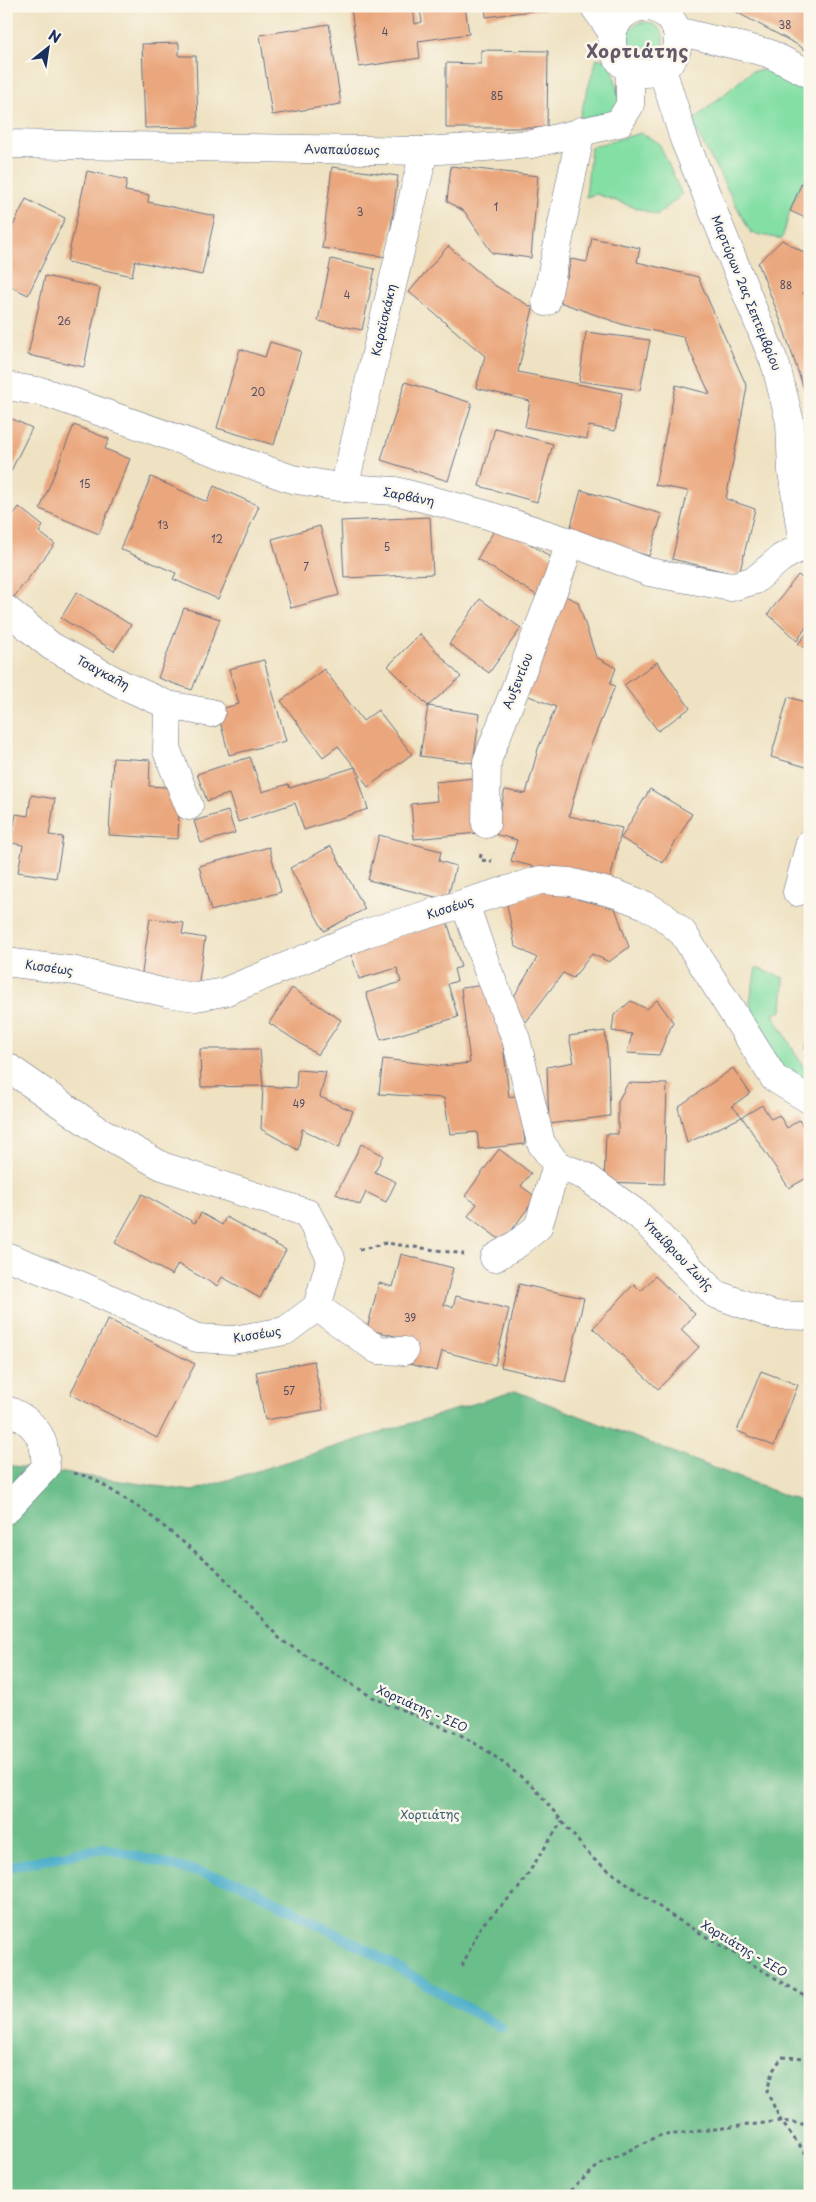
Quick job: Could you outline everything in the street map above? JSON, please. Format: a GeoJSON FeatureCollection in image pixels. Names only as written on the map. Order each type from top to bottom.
{"type":"FeatureCollection","features":[{"type":"Feature","properties":{"kind":"street"},"geometry":{"type":"LineString","coordinates":[[594,6],[612,32]]}},
{"type":"Feature","properties":{"kind":"street"},"geometry":{"type":"LineString","coordinates":[[645,7],[655,9],[664,13],[672,21],[677,31],[678,42],[676,52],[670,62],[662,69],[646,73],[630,70],[616,59],[611,43],[612,32],[624,14],[634,8],[645,7]]}},
{"type":"Feature","properties":{"kind":"street"},"geometry":{"type":"LineString","coordinates":[[677,31],[768,53],[810,74]]}},
{"type":"Feature","properties":{"kind":"street","name":"Μαρτύρων 2ας Σεπτεμβρίου"},"geometry":{"type":"LineString","coordinates":[[662,69],[684,139],[776,366],[790,422],[792,471],[806,549]]}},
{"type":"Feature","properties":{"kind":"street","name":"Αναπαύσεως"},"geometry":{"type":"LineString","coordinates":[[6,144],[424,151],[532,144],[619,123],[630,105],[630,70]]}},
{"type":"Feature","properties":{"kind":"street"},"geometry":{"type":"LineString","coordinates":[[546,302],[580,131]]}},
{"type":"Feature","properties":{"kind":"street","name":"Καραϊσκάκη"},"geometry":{"type":"LineString","coordinates":[[344,488],[424,151]]}},
{"type":"Feature","properties":{"kind":"street","name":"Σαρβάνη"},"geometry":{"type":"LineString","coordinates":[[6,386],[44,392],[292,479],[344,488],[396,492],[484,514],[570,542],[649,572],[731,587],[755,580],[781,558],[806,549]]}},
{"type":"Feature","properties":{"kind":"street","name":"Αυξεντίου"},"geometry":{"type":"LineString","coordinates":[[486,824],[487,761],[560,576],[570,542]]}},
{"type":"Feature","properties":{"kind":"street","name":"Τσαγκαλη"},"geometry":{"type":"LineString","coordinates":[[6,609],[51,646],[123,685],[168,705],[211,713]]}},
{"type":"Feature","properties":{"kind":"street"},"geometry":{"type":"LineString","coordinates":[[168,705],[168,751],[188,806]]}},
{"type":"Feature","properties":{"kind":"street"},"geometry":{"type":"LineString","coordinates":[[797,892],[810,843]]}},
{"type":"Feature","properties":{"kind":"street","name":"Κισσέως"},"geometry":{"type":"LineString","coordinates":[[6,962],[76,971],[166,994],[196,997],[224,992],[367,933],[540,880],[570,882],[616,894],[646,905],[683,933],[774,1078],[810,1100]]}},
{"type":"Feature","properties":{"kind":"street"},"geometry":{"type":"LineString","coordinates":[[465,904],[487,968],[516,1040],[541,1144],[557,1165],[538,1227],[517,1244],[494,1258]]}},
{"type":"Feature","properties":{"kind":"street"},"geometry":{"type":"LineString","coordinates":[[6,1066],[98,1130],[162,1166],[307,1214],[331,1258],[317,1307],[378,1350],[404,1351]]}},
{"type":"Feature","properties":{"kind":"street","name":"Υπαίθριου Ζωής"},"geometry":{"type":"LineString","coordinates":[[557,1165],[585,1176],[640,1216],[715,1294],[774,1315],[810,1316]]}},
{"type":"Feature","properties":{"kind":"street","name":"Κισσέως"},"geometry":{"type":"LineString","coordinates":[[6,1256],[82,1286],[197,1338],[233,1340],[285,1331],[317,1307]]}},
{"type":"Feature","properties":{"kind":"street"},"geometry":{"type":"LineString","coordinates":[[6,1410],[16,1413],[31,1424],[42,1440],[46,1467],[6,1510]]}},
{"type":"Feature","properties":{"kind":"path"},"geometry":{"type":"LineString","coordinates":[[331,1258],[386,1243],[494,1258]]}},
{"type":"Feature","properties":{"kind":"path","name":"Χορτιάτης - ΣΕΟ"},"geometry":{"type":"LineString","coordinates":[[46,1467],[92,1478],[146,1512],[215,1568],[281,1640],[372,1697],[459,1734],[489,1752],[533,1786],[592,1858],[672,1916],[810,1999]]}},
{"type":"Feature","properties":{"kind":"path"},"geometry":{"type":"LineString","coordinates":[[462,1966],[481,1926],[518,1889],[562,1821]]}},
{"type":"Feature","properties":{"kind":"path"},"geometry":{"type":"LineString","coordinates":[[810,2058],[782,2057],[772,2072],[767,2092],[781,2121],[810,2159]]}},
{"type":"Feature","properties":{"kind":"path"},"geometry":{"type":"LineString","coordinates":[[564,2196],[599,2165],[658,2136],[781,2121],[810,2125]]}},
{"type":"Feature","properties":{"kind":"green space"},"geometry":{"type":"Polygon","coordinates":[[[645,22],[659,27],[664,41],[659,55],[645,60],[631,55],[626,41],[631,27],[645,22]]]}},
{"type":"Feature","properties":{"kind":"green space"},"geometry":{"type":"Polygon","coordinates":[[[597,58],[611,62],[621,104],[619,109],[583,119],[580,115],[597,58]]]}},
{"type":"Feature","properties":{"kind":"green space"},"geometry":{"type":"Polygon","coordinates":[[[766,70],[810,84],[810,184],[802,182],[790,211],[782,239],[751,233],[694,127],[697,117],[752,71],[766,70]]]}},
{"type":"Feature","properties":{"kind":"green space"},"geometry":{"type":"Polygon","coordinates":[[[641,133],[659,143],[682,195],[657,215],[596,194],[586,197],[591,147],[641,133]]]}},
{"type":"Feature","properties":{"kind":"green space"},"geometry":{"type":"Polygon","coordinates":[[[756,968],[784,978],[782,1011],[773,1014],[805,1070],[810,1070],[810,1086],[790,1077],[757,1035],[750,1001],[756,968]]]}},
{"type":"Feature","properties":{"kind":"green space","name":"Χορτιάτης"},"geometry":{"type":"Polygon","coordinates":[[[515,1391],[810,1505],[810,2196],[6,2196],[6,1465],[192,1491],[515,1391]]]}},
{"type":"Feature","properties":{"kind":"building"},"geometry":{"type":"Polygon","coordinates":[[[361,6],[413,6],[415,24],[422,22],[420,10],[444,6],[465,6],[469,34],[418,41],[420,58],[359,67],[351,8],[361,6]]]}},
{"type":"Feature","properties":{"kind":"building"},"geometry":{"type":"Polygon","coordinates":[[[485,6],[561,6],[562,7],[486,17],[485,6]]]}},
{"type":"Feature","properties":{"kind":"building"},"geometry":{"type":"Polygon","coordinates":[[[725,6],[810,6],[810,53],[796,44],[725,6]]]}},
{"type":"Feature","properties":{"kind":"building"},"geometry":{"type":"Polygon","coordinates":[[[329,24],[341,104],[272,115],[260,35],[329,24]]]}},
{"type":"Feature","properties":{"kind":"building"},"geometry":{"type":"Polygon","coordinates":[[[179,43],[179,56],[196,56],[198,127],[145,128],[142,44],[179,43]]]}},
{"type":"Feature","properties":{"kind":"building"},"geometry":{"type":"Polygon","coordinates":[[[481,50],[548,51],[547,128],[446,128],[446,63],[481,64],[481,50]]]}},
{"type":"Feature","properties":{"kind":"building"},"geometry":{"type":"Polygon","coordinates":[[[451,166],[538,176],[531,258],[492,253],[465,212],[447,201],[451,166]]]}},
{"type":"Feature","properties":{"kind":"building"},"geometry":{"type":"Polygon","coordinates":[[[332,167],[398,176],[387,257],[322,248],[332,167]]]}},
{"type":"Feature","properties":{"kind":"building"},"geometry":{"type":"Polygon","coordinates":[[[87,171],[127,180],[125,191],[149,195],[148,202],[215,216],[202,275],[135,261],[132,276],[67,262],[87,171]]]}},
{"type":"Feature","properties":{"kind":"building"},"geometry":{"type":"Polygon","coordinates":[[[803,180],[810,183],[810,220],[790,211],[803,180]]]}},
{"type":"Feature","properties":{"kind":"building"},"geometry":{"type":"Polygon","coordinates":[[[26,199],[65,218],[28,295],[6,284],[6,240],[26,199]]]}},
{"type":"Feature","properties":{"kind":"building"},"geometry":{"type":"Polygon","coordinates":[[[592,238],[640,248],[637,262],[698,277],[747,387],[726,499],[755,509],[739,575],[672,559],[688,491],[655,485],[676,385],[710,394],[683,337],[624,325],[554,300],[556,276],[567,278],[571,259],[587,262],[592,238]]]}},
{"type":"Feature","properties":{"kind":"building"},"geometry":{"type":"Polygon","coordinates":[[[782,240],[810,256],[810,275],[803,294],[810,298],[810,407],[783,327],[758,263],[782,240]]]}},
{"type":"Feature","properties":{"kind":"building"},"geometry":{"type":"Polygon","coordinates":[[[448,246],[494,285],[533,308],[518,372],[622,393],[615,431],[589,426],[587,439],[525,427],[530,401],[476,388],[485,356],[409,292],[448,246]]]}},
{"type":"Feature","properties":{"kind":"building"},"geometry":{"type":"Polygon","coordinates":[[[331,259],[375,269],[362,330],[318,321],[331,259]]]}},
{"type":"Feature","properties":{"kind":"building"},"geometry":{"type":"Polygon","coordinates":[[[45,276],[100,288],[84,367],[28,355],[45,276]]]}},
{"type":"Feature","properties":{"kind":"building"},"geometry":{"type":"Polygon","coordinates":[[[586,332],[650,340],[640,390],[579,381],[586,332]]]}},
{"type":"Feature","properties":{"kind":"building"},"geometry":{"type":"Polygon","coordinates":[[[270,342],[301,351],[274,445],[217,428],[240,349],[265,357],[270,342]]]}},
{"type":"Feature","properties":{"kind":"building"},"geometry":{"type":"Polygon","coordinates":[[[405,382],[472,403],[448,481],[381,460],[405,382]]]}},
{"type":"Feature","properties":{"kind":"building"},"geometry":{"type":"Polygon","coordinates":[[[6,416],[32,428],[6,481],[6,416]]]}},
{"type":"Feature","properties":{"kind":"building"},"geometry":{"type":"Polygon","coordinates":[[[74,425],[109,439],[105,449],[130,459],[99,534],[40,509],[74,425]]]}},
{"type":"Feature","properties":{"kind":"building"},"geometry":{"type":"Polygon","coordinates":[[[495,428],[553,444],[537,502],[479,486],[495,428]]]}},
{"type":"Feature","properties":{"kind":"building"},"geometry":{"type":"Polygon","coordinates":[[[151,477],[207,502],[214,486],[259,506],[218,599],[173,579],[176,573],[120,549],[151,477]]]}},
{"type":"Feature","properties":{"kind":"building"},"geometry":{"type":"Polygon","coordinates":[[[581,490],[662,514],[649,556],[569,533],[581,490]]]}},
{"type":"Feature","properties":{"kind":"building"},"geometry":{"type":"Polygon","coordinates":[[[19,507],[43,526],[39,532],[55,544],[13,598],[6,593],[6,515],[10,519],[19,507]]]}},
{"type":"Feature","properties":{"kind":"building"},"geometry":{"type":"Polygon","coordinates":[[[430,517],[433,574],[344,578],[341,521],[430,517]]]}},
{"type":"Feature","properties":{"kind":"building"},"geometry":{"type":"Polygon","coordinates":[[[498,524],[559,562],[538,596],[477,559],[498,524]]]}},
{"type":"Feature","properties":{"kind":"building"},"geometry":{"type":"Polygon","coordinates":[[[320,526],[339,595],[291,608],[272,539],[320,526]]]}},
{"type":"Feature","properties":{"kind":"building"},"geometry":{"type":"Polygon","coordinates":[[[798,575],[810,584],[810,621],[797,641],[768,614],[798,575]]]}},
{"type":"Feature","properties":{"kind":"building"},"geometry":{"type":"Polygon","coordinates":[[[77,592],[131,625],[114,651],[61,618],[77,592]]]}},
{"type":"Feature","properties":{"kind":"building"},"geometry":{"type":"Polygon","coordinates":[[[559,593],[578,602],[596,657],[616,668],[610,684],[615,686],[582,767],[569,816],[622,828],[609,885],[511,861],[517,840],[494,834],[505,790],[526,794],[538,749],[556,707],[524,694],[559,593]]]}},
{"type":"Feature","properties":{"kind":"building"},"geometry":{"type":"Polygon","coordinates":[[[480,599],[521,628],[489,673],[449,644],[480,599]]]}},
{"type":"Feature","properties":{"kind":"building"},"geometry":{"type":"Polygon","coordinates":[[[184,608],[220,619],[192,690],[158,678],[184,608]]]}},
{"type":"Feature","properties":{"kind":"building"},"geometry":{"type":"Polygon","coordinates":[[[810,629],[810,651],[798,644],[810,629]]]}},
{"type":"Feature","properties":{"kind":"building"},"geometry":{"type":"Polygon","coordinates":[[[420,634],[461,677],[428,706],[388,666],[420,634]]]}},
{"type":"Feature","properties":{"kind":"building"},"geometry":{"type":"Polygon","coordinates":[[[264,660],[286,741],[229,755],[217,710],[239,704],[229,669],[264,660]]]}},
{"type":"Feature","properties":{"kind":"building"},"geometry":{"type":"Polygon","coordinates":[[[657,662],[690,708],[658,731],[624,685],[657,662]]]}},
{"type":"Feature","properties":{"kind":"building"},"geometry":{"type":"Polygon","coordinates":[[[324,669],[363,721],[378,710],[412,754],[368,787],[338,746],[323,757],[281,701],[324,669]]]}},
{"type":"Feature","properties":{"kind":"building"},"geometry":{"type":"Polygon","coordinates":[[[788,697],[810,703],[810,768],[771,757],[788,697]]]}},
{"type":"Feature","properties":{"kind":"building"},"geometry":{"type":"Polygon","coordinates":[[[428,706],[480,714],[473,763],[420,756],[428,706]]]}},
{"type":"Feature","properties":{"kind":"building"},"geometry":{"type":"Polygon","coordinates":[[[250,757],[262,792],[288,784],[290,788],[355,767],[368,809],[304,830],[295,803],[238,822],[229,794],[207,801],[197,774],[250,757]]]}},
{"type":"Feature","properties":{"kind":"building"},"geometry":{"type":"Polygon","coordinates":[[[113,758],[150,760],[149,786],[180,788],[178,839],[109,835],[113,758]]]}},
{"type":"Feature","properties":{"kind":"building"},"geometry":{"type":"Polygon","coordinates":[[[474,778],[479,833],[414,839],[411,804],[437,801],[435,782],[474,778]]]}},
{"type":"Feature","properties":{"kind":"building"},"geometry":{"type":"Polygon","coordinates":[[[650,789],[692,814],[663,863],[621,838],[650,789]]]}},
{"type":"Feature","properties":{"kind":"building"},"geometry":{"type":"Polygon","coordinates":[[[31,795],[55,799],[49,835],[63,837],[56,878],[18,872],[23,845],[11,843],[16,814],[28,816],[31,795]]]}},
{"type":"Feature","properties":{"kind":"building"},"geometry":{"type":"Polygon","coordinates":[[[228,811],[235,833],[201,843],[194,821],[228,811]]]}},
{"type":"Feature","properties":{"kind":"building"},"geometry":{"type":"Polygon","coordinates":[[[379,835],[441,851],[439,861],[456,866],[447,900],[368,880],[379,835]]]}},
{"type":"Feature","properties":{"kind":"building"},"geometry":{"type":"Polygon","coordinates":[[[331,846],[365,909],[324,931],[290,868],[331,846]]]}},
{"type":"Feature","properties":{"kind":"building"},"geometry":{"type":"Polygon","coordinates":[[[269,847],[281,892],[211,911],[199,866],[269,847]]]}},
{"type":"Feature","properties":{"kind":"building"},"geometry":{"type":"Polygon","coordinates":[[[575,887],[577,899],[615,908],[629,947],[609,962],[592,954],[573,978],[563,973],[526,1022],[507,1008],[537,958],[515,946],[507,904],[547,889],[575,887]]]}},
{"type":"Feature","properties":{"kind":"building"},"geometry":{"type":"Polygon","coordinates":[[[150,918],[184,923],[182,934],[205,938],[198,988],[141,979],[150,918]]]}},
{"type":"Feature","properties":{"kind":"building"},"geometry":{"type":"Polygon","coordinates":[[[447,921],[461,967],[454,969],[457,981],[448,984],[458,1017],[381,1040],[366,993],[401,982],[397,968],[359,979],[350,951],[447,921]]]}},
{"type":"Feature","properties":{"kind":"building"},"geometry":{"type":"Polygon","coordinates":[[[486,985],[499,1007],[509,1097],[520,1095],[525,1144],[479,1149],[477,1132],[450,1134],[444,1098],[379,1094],[383,1059],[443,1066],[470,1063],[461,988],[486,985]]]}},
{"type":"Feature","properties":{"kind":"building"},"geometry":{"type":"Polygon","coordinates":[[[292,988],[341,1020],[318,1055],[269,1023],[292,988]]]}},
{"type":"Feature","properties":{"kind":"building"},"geometry":{"type":"Polygon","coordinates":[[[657,1000],[673,1022],[659,1055],[627,1053],[632,1034],[612,1031],[614,1015],[631,1001],[647,1009],[657,1000]]]}},
{"type":"Feature","properties":{"kind":"building"},"geometry":{"type":"Polygon","coordinates":[[[810,1026],[810,1050],[805,1049],[810,1026]]]}},
{"type":"Feature","properties":{"kind":"building"},"geometry":{"type":"Polygon","coordinates":[[[605,1031],[610,1116],[549,1124],[547,1067],[574,1062],[569,1036],[605,1031]]]}},
{"type":"Feature","properties":{"kind":"building"},"geometry":{"type":"Polygon","coordinates":[[[200,1049],[260,1049],[263,1086],[201,1087],[200,1049]]]}},
{"type":"Feature","properties":{"kind":"building"},"geometry":{"type":"Polygon","coordinates":[[[733,1068],[750,1093],[732,1106],[742,1117],[687,1143],[678,1107],[733,1068]]]}},
{"type":"Feature","properties":{"kind":"building"},"geometry":{"type":"Polygon","coordinates":[[[297,1070],[326,1072],[320,1097],[353,1111],[339,1148],[302,1129],[298,1150],[261,1129],[263,1086],[296,1088],[297,1070]]]}},
{"type":"Feature","properties":{"kind":"building"},"geometry":{"type":"Polygon","coordinates":[[[628,1083],[667,1084],[664,1184],[604,1182],[606,1134],[618,1134],[618,1101],[628,1083]]]}},
{"type":"Feature","properties":{"kind":"building"},"geometry":{"type":"Polygon","coordinates":[[[762,1105],[771,1119],[779,1115],[787,1128],[799,1120],[810,1137],[810,1176],[789,1188],[742,1117],[762,1105]]]}},
{"type":"Feature","properties":{"kind":"building"},"geometry":{"type":"Polygon","coordinates":[[[361,1144],[383,1155],[375,1172],[396,1182],[386,1202],[366,1192],[360,1205],[336,1194],[361,1144]]]}},
{"type":"Feature","properties":{"kind":"building"},"geometry":{"type":"Polygon","coordinates":[[[499,1149],[531,1173],[521,1186],[536,1197],[503,1242],[468,1216],[477,1204],[465,1196],[499,1149]]]}},
{"type":"Feature","properties":{"kind":"building"},"geometry":{"type":"Polygon","coordinates":[[[142,1194],[195,1223],[201,1213],[222,1225],[226,1217],[286,1250],[260,1298],[222,1277],[217,1286],[178,1264],[172,1275],[115,1243],[142,1194]]]}},
{"type":"Feature","properties":{"kind":"building"},"geometry":{"type":"Polygon","coordinates":[[[401,1254],[453,1268],[444,1305],[453,1307],[456,1296],[509,1309],[495,1365],[442,1351],[437,1371],[405,1363],[411,1340],[367,1329],[379,1283],[393,1287],[401,1254]]]}},
{"type":"Feature","properties":{"kind":"building"},"geometry":{"type":"Polygon","coordinates":[[[655,1276],[695,1314],[681,1330],[699,1347],[658,1389],[593,1328],[634,1284],[641,1291],[655,1276]]]}},
{"type":"Feature","properties":{"kind":"building"},"geometry":{"type":"Polygon","coordinates":[[[519,1284],[584,1298],[565,1382],[501,1367],[519,1284]]]}},
{"type":"Feature","properties":{"kind":"building"},"geometry":{"type":"Polygon","coordinates":[[[108,1319],[195,1364],[157,1438],[70,1394],[108,1319]]]}},
{"type":"Feature","properties":{"kind":"building"},"geometry":{"type":"Polygon","coordinates":[[[314,1361],[323,1410],[265,1420],[256,1372],[314,1361]]]}},
{"type":"Feature","properties":{"kind":"building"},"geometry":{"type":"Polygon","coordinates":[[[761,1371],[798,1385],[774,1446],[737,1431],[761,1371]]]}},
{"type":"Feature","properties":{"kind":"waterway"},"geometry":{"type":"LineString","coordinates":[[6,1867],[104,1848],[240,1883],[369,1951],[501,2028]]}},
{"type":"Feature","properties":{"kind":"district","name":"Χορτιάτης"},"geometry":{"type":"Point","coordinates":[638,52]}}]}
